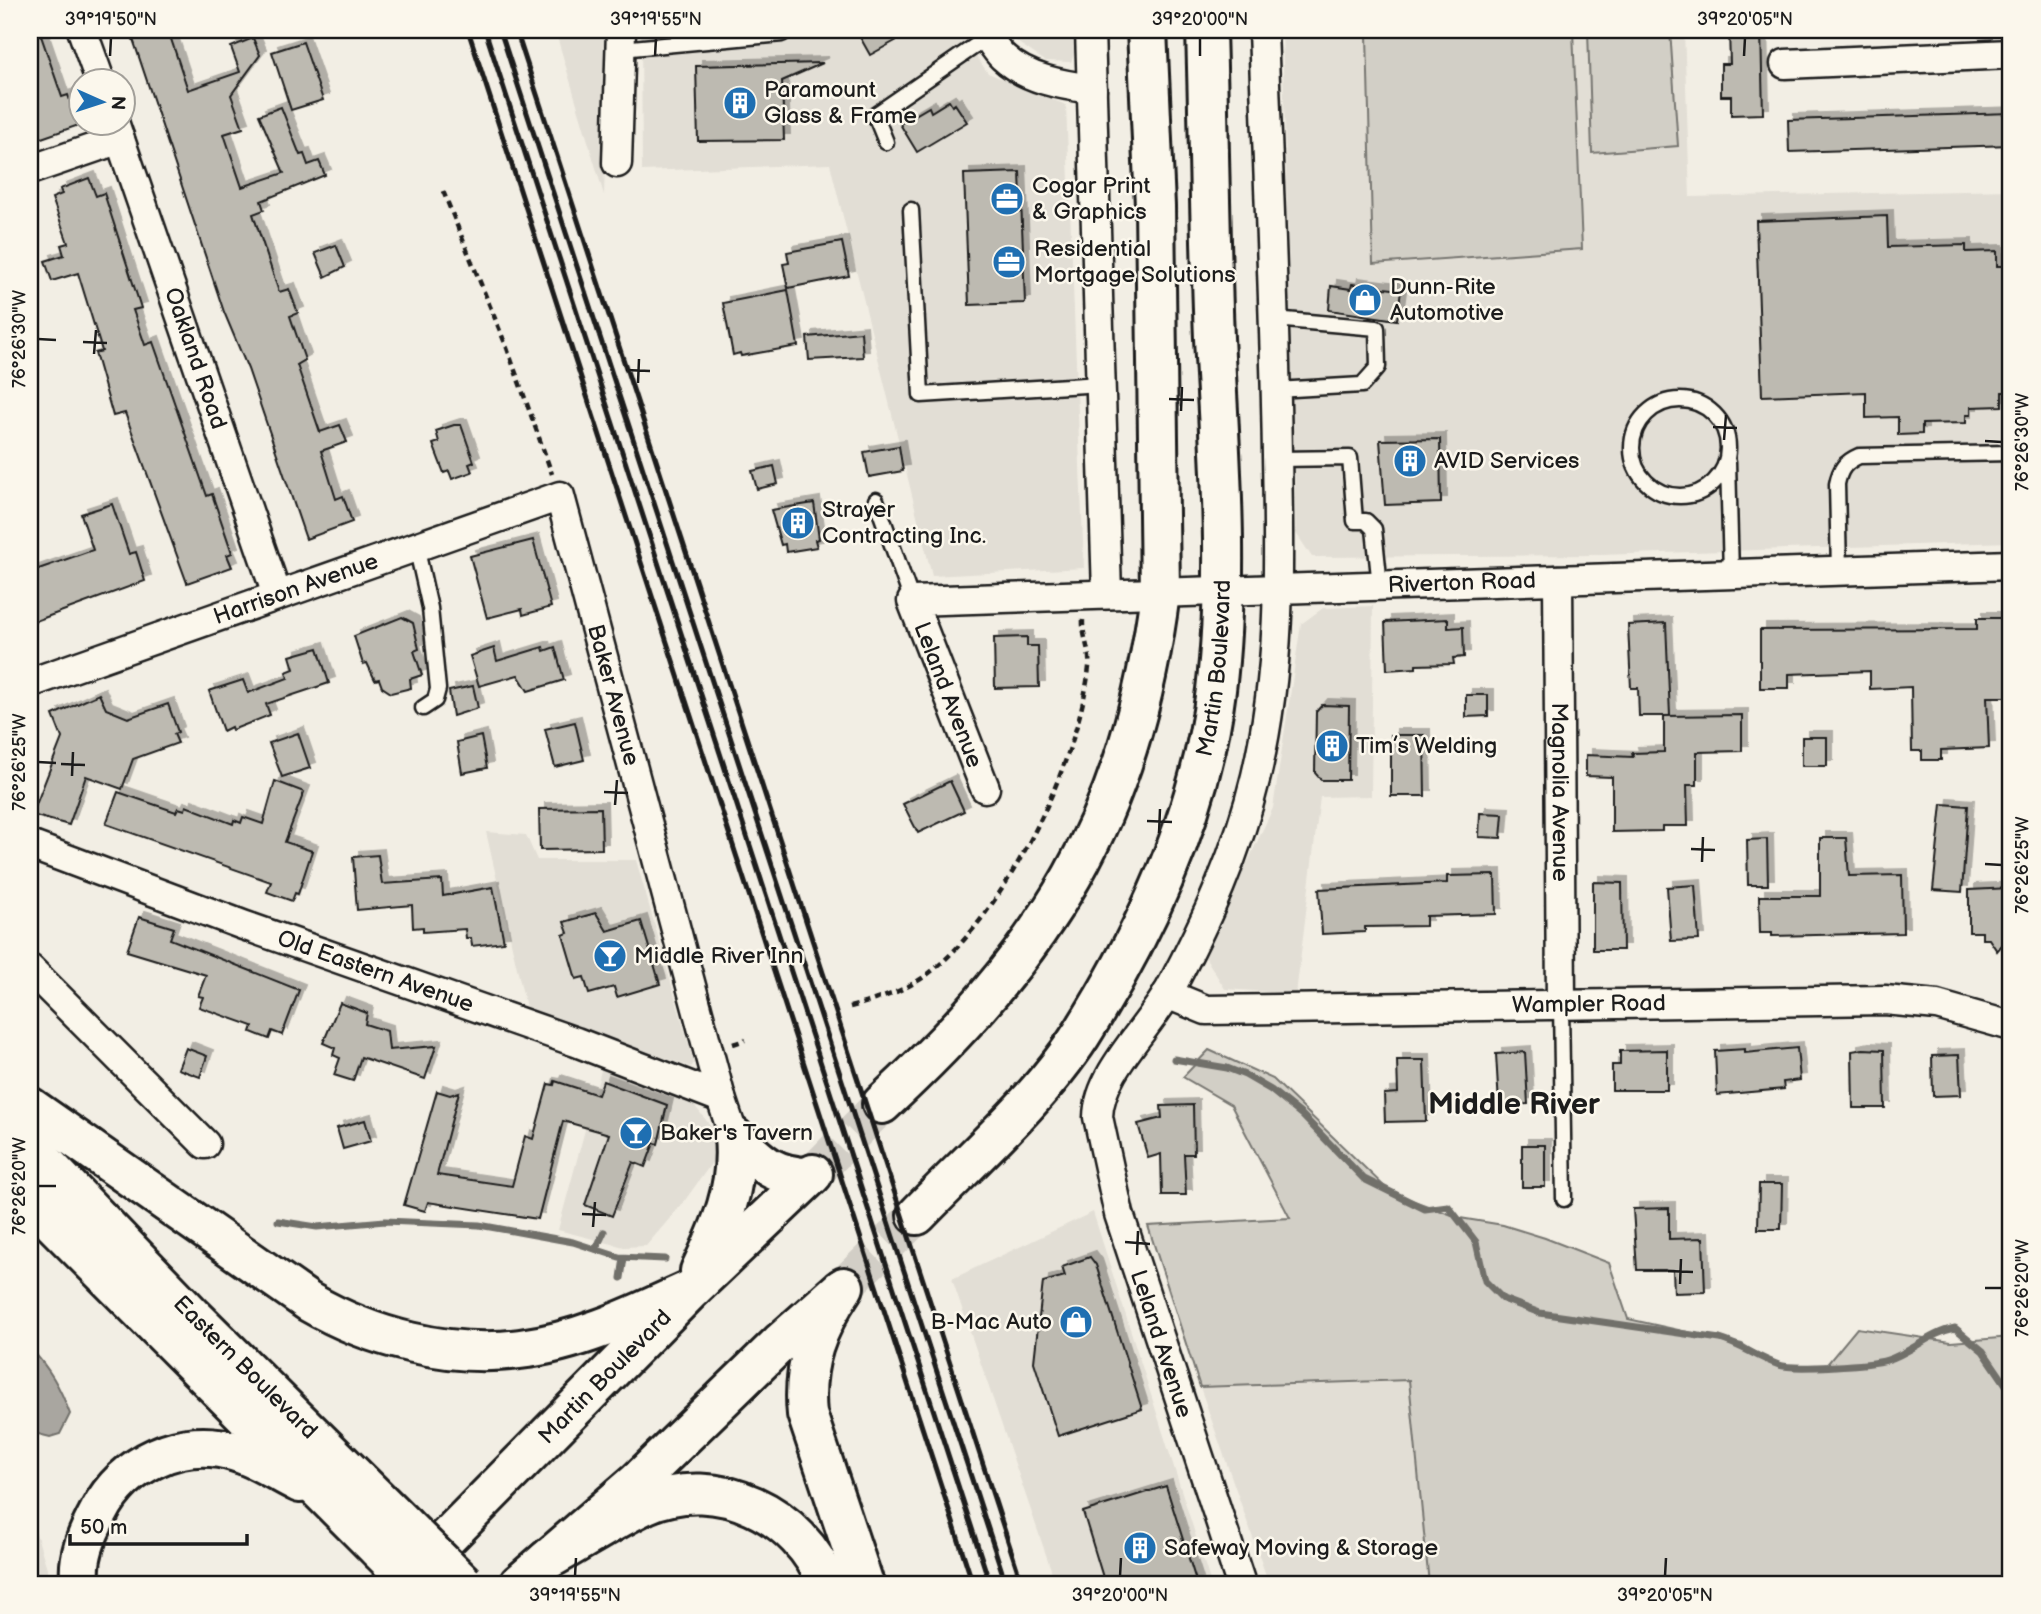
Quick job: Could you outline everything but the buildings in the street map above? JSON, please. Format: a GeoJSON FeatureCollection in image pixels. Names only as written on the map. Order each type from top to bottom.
{"type":"FeatureCollection","features":[{"type":"Feature","properties":{"kind":"main road"},"geometry":{"type":"LineString","coordinates":[[882,1104],[945,1046],[1017,963],[1050,916],[1084,856],[1109,802],[1138,719],[1152,656],[1160,593],[1160,412],[1147,30]]}},
{"type":"Feature","properties":{"kind":"main road","name":"Martin Boulevard"},"geometry":{"type":"LineString","coordinates":[[917,1215],[1056,1069],[1080,1036],[1147,919],[1184,821],[1206,744],[1216,692],[1223,591],[1206,30]]}},
{"type":"Feature","properties":{"kind":"main road"},"geometry":{"type":"LineString","coordinates":[[30,1107],[309,1302],[338,1319],[400,1340],[480,1350],[520,1349],[590,1332],[691,1289],[718,1234],[734,1187],[737,1166],[734,1137]]}},
{"type":"Feature","properties":{"kind":"main road","name":"Martin Boulevard"},"geometry":{"type":"LineString","coordinates":[[400,1584],[691,1289],[812,1175],[781,1175],[761,1162],[734,1137]]}},
{"type":"Feature","properties":{"kind":"main road","name":"Eastern Boulevard"},"geometry":{"type":"LineString","coordinates":[[30,1147],[193,1316],[391,1537],[413,1584]]}},
{"type":"Feature","properties":{"kind":"main road","name":"Eastern Boulevard"},"geometry":{"type":"LineString","coordinates":[[30,1200],[326,1496],[464,1584]]}},
{"type":"Feature","properties":{"kind":"main road"},"geometry":{"type":"LineString","coordinates":[[519,1584],[644,1475],[780,1343],[846,1284],[813,1342],[804,1391],[807,1414],[864,1584]]}},
{"type":"Feature","properties":{"kind":"main road"},"geometry":{"type":"LineString","coordinates":[[81,1584],[83,1546],[106,1499],[148,1460],[179,1450],[209,1448],[236,1452],[326,1496]]}},
{"type":"Feature","properties":{"kind":"main road"},"geometry":{"type":"LineString","coordinates":[[547,1560],[647,1504],[695,1494],[723,1495],[749,1503],[792,1531],[809,1550],[827,1584]]}},
{"type":"Feature","properties":{"kind":"street"},"geometry":{"type":"LineString","coordinates":[[82,30],[95,66]]}},
{"type":"Feature","properties":{"kind":"street"},"geometry":{"type":"LineString","coordinates":[[1090,30],[1101,384],[1096,594]]}},
{"type":"Feature","properties":{"kind":"street"},"geometry":{"type":"LineString","coordinates":[[1264,30],[1280,589]]}},
{"type":"Feature","properties":{"kind":"street"},"geometry":{"type":"LineString","coordinates":[[986,33],[1003,57],[1025,71],[1042,79],[1092,89]]}},
{"type":"Feature","properties":{"kind":"street"},"geometry":{"type":"LineString","coordinates":[[617,163],[621,39]]}},
{"type":"Feature","properties":{"kind":"street"},"geometry":{"type":"LineString","coordinates":[[1786,64],[2011,54]]}},
{"type":"Feature","properties":{"kind":"street"},"geometry":{"type":"LineString","coordinates":[[30,170],[106,136]]}},
{"type":"Feature","properties":{"kind":"street","name":"Oakland Road"},"geometry":{"type":"LineString","coordinates":[[119,136],[277,595]]}},
{"type":"Feature","properties":{"kind":"street","name":"Harrison Avenue"},"geometry":{"type":"LineString","coordinates":[[30,683],[561,496]]}},
{"type":"Feature","properties":{"kind":"street","name":"Baker Avenue"},"geometry":{"type":"LineString","coordinates":[[561,496],[721,1098],[734,1137]]}},
{"type":"Feature","properties":{"kind":"street","name":"Riverton Road"},"geometry":{"type":"LineString","coordinates":[[912,601],[2011,565]]}},
{"type":"Feature","properties":{"kind":"street","name":"Magnolia Avenue"},"geometry":{"type":"LineString","coordinates":[[1558,580],[1561,1004]]}},
{"type":"Feature","properties":{"kind":"street","name":"Leland Avenue"},"geometry":{"type":"LineString","coordinates":[[1241,1584],[1119,1214],[1099,1132],[1101,1093],[1167,994],[1211,908],[1243,824],[1264,741],[1272,694],[1280,589]]}},
{"type":"Feature","properties":{"kind":"street","name":"Leland Avenue"},"geometry":{"type":"LineString","coordinates":[[912,601],[985,789]]}},
{"type":"Feature","properties":{"kind":"street","name":"Old Eastern Avenue"},"geometry":{"type":"LineString","coordinates":[[30,845],[243,925],[576,1042],[721,1098]]}},
{"type":"Feature","properties":{"kind":"street"},"geometry":{"type":"LineString","coordinates":[[30,969],[205,1144]]}},
{"type":"Feature","properties":{"kind":"street","name":"Wampler Road"},"geometry":{"type":"LineString","coordinates":[[1167,994],[1206,1010],[1896,1000],[1969,1012],[2011,1026]]}},
{"type":"Feature","properties":{"kind":"lane"},"geometry":{"type":"LineString","coordinates":[[886,142],[875,115],[986,33]]}},
{"type":"Feature","properties":{"kind":"lane"},"geometry":{"type":"LineString","coordinates":[[621,39],[782,34]]}},
{"type":"Feature","properties":{"kind":"lane"},"geometry":{"type":"LineString","coordinates":[[911,210],[921,396],[1101,384]]}},
{"type":"Feature","properties":{"kind":"lane"},"geometry":{"type":"LineString","coordinates":[[1274,319],[1377,328],[1378,367],[1362,385],[1276,390]]}},
{"type":"Feature","properties":{"kind":"lane"},"geometry":{"type":"LineString","coordinates":[[1728,457],[1723,472],[1713,485],[1699,494],[1668,496],[1642,479],[1634,465],[1634,433],[1642,419],[1653,408],[1668,401],[1699,403],[1713,412],[1723,425],[1728,441],[1731,574]]}},
{"type":"Feature","properties":{"kind":"lane"},"geometry":{"type":"LineString","coordinates":[[1839,571],[1837,484],[1839,473],[1848,461],[1859,456],[2011,453]]}},
{"type":"Feature","properties":{"kind":"lane"},"geometry":{"type":"LineString","coordinates":[[1277,459],[1350,458],[1355,521],[1366,521],[1374,529],[1380,586]]}},
{"type":"Feature","properties":{"kind":"lane"},"geometry":{"type":"LineString","coordinates":[[876,500],[912,601]]}},
{"type":"Feature","properties":{"kind":"lane"},"geometry":{"type":"LineString","coordinates":[[416,546],[430,608],[438,689],[435,700],[423,708]]}},
{"type":"Feature","properties":{"kind":"lane"},"geometry":{"type":"LineString","coordinates":[[1561,1004],[1564,1199]]}},
{"type":"Feature","properties":{"kind":"path"},"geometry":{"type":"LineString","coordinates":[[443,191],[508,348],[561,496]]}},
{"type":"Feature","properties":{"kind":"path"},"geometry":{"type":"LineString","coordinates":[[849,1007],[884,998],[926,975],[954,951],[994,898],[1034,833],[1060,777],[1081,709],[1090,664],[1082,630],[1096,594]]}},
{"type":"Feature","properties":{"kind":"shaded area"},"geometry":{"type":"Polygon","coordinates":[[[555,30],[609,30],[604,195],[555,30]]]}},
{"type":"Feature","properties":{"kind":"shaded area"},"geometry":{"type":"Polygon","coordinates":[[[641,30],[957,30],[988,73],[1066,105],[1084,568],[932,576],[830,164],[642,171],[641,30]]]}},
{"type":"Feature","properties":{"kind":"shaded area"},"geometry":{"type":"Polygon","coordinates":[[[1006,30],[1078,30],[1079,43],[1071,62],[1045,61],[1017,42],[1006,30]]]}},
{"type":"Feature","properties":{"kind":"shaded area"},"geometry":{"type":"Polygon","coordinates":[[[1282,30],[1684,30],[1690,197],[2011,190],[2011,542],[1599,555],[1312,557],[1296,533],[1282,30]]]}},
{"type":"Feature","properties":{"kind":"shaded area"},"geometry":{"type":"Polygon","coordinates":[[[1407,30],[1573,30],[1582,249],[1373,264],[1367,35],[1407,30]]]}},
{"type":"Feature","properties":{"kind":"shaded area"},"geometry":{"type":"Polygon","coordinates":[[[1588,30],[1670,30],[1678,146],[1592,153],[1588,30]]]}},
{"type":"Feature","properties":{"kind":"shaded area"},"geometry":{"type":"Polygon","coordinates":[[[1373,606],[1371,796],[1320,797],[1296,994],[1225,989],[1204,955],[1273,808],[1301,624],[1323,608],[1373,606]]]}},
{"type":"Feature","properties":{"kind":"shaded area"},"geometry":{"type":"Polygon","coordinates":[[[486,832],[526,835],[537,860],[636,860],[694,1063],[691,1067],[527,1012],[486,832]]]}},
{"type":"Feature","properties":{"kind":"shaded area"},"geometry":{"type":"Polygon","coordinates":[[[1209,1050],[1273,1079],[1390,1192],[1460,1218],[1503,1225],[1545,1238],[1609,1263],[1628,1319],[1742,1344],[1781,1368],[1824,1368],[1857,1328],[1951,1342],[2011,1337],[2011,1584],[1429,1584],[1409,1380],[1200,1387],[1148,1226],[1290,1218],[1231,1105],[1183,1077],[1209,1050]]]}},
{"type":"Feature","properties":{"kind":"shaded area"},"geometry":{"type":"Polygon","coordinates":[[[602,1067],[691,1101],[716,1133],[721,1150],[683,1203],[646,1246],[624,1247],[558,1230],[602,1067]]]}},
{"type":"Feature","properties":{"kind":"shaded area"},"geometry":{"type":"Polygon","coordinates":[[[1093,1212],[1211,1584],[1056,1584],[952,1279],[1093,1212]]]}},
{"type":"Feature","properties":{"kind":"shaded area"},"geometry":{"type":"Polygon","coordinates":[[[30,1348],[54,1379],[70,1414],[60,1434],[50,1437],[30,1432],[30,1348]]]}},
{"type":"Feature","properties":{"kind":"shaded area"},"geometry":{"type":"Polygon","coordinates":[[[1409,1379],[1429,1584],[1269,1584],[1200,1387],[1409,1379]]]}},
{"type":"Feature","properties":{"kind":"shaded area"},"geometry":{"type":"Polygon","coordinates":[[[30,1514],[52,1584],[30,1584],[30,1514]]]}},
{"type":"Feature","properties":{"kind":"waterway"},"geometry":{"type":"LineString","coordinates":[[1174,1059],[1227,1068],[1245,1075],[1271,1090],[1302,1115],[1364,1179],[1425,1209],[1448,1206],[1476,1242],[1485,1281],[1503,1299],[1540,1313],[1720,1339],[1779,1365],[1799,1367],[1866,1364],[1887,1360],[1937,1334],[1955,1328],[1983,1351],[2011,1392]]}},
{"type":"Feature","properties":{"kind":"waterway"},"geometry":{"type":"LineString","coordinates":[[278,1221],[317,1227],[385,1221],[479,1225],[573,1242],[619,1257],[665,1259]]}},
{"type":"Feature","properties":{"kind":"waterway"},"geometry":{"type":"LineString","coordinates":[[596,1249],[604,1232]]}},
{"type":"Feature","properties":{"kind":"waterway"},"geometry":{"type":"LineString","coordinates":[[621,1278],[624,1258]]}},
{"type":"Feature","properties":{"kind":"tunnel"},"geometry":{"type":"LineString","coordinates":[[813,1174],[882,1104]]}},
{"type":"Feature","properties":{"kind":"tunnel"},"geometry":{"type":"LineString","coordinates":[[848,1282],[917,1215]]}},
{"type":"Feature","properties":{"kind":"railway"},"geometry":{"type":"LineString","coordinates":[[468,30],[973,1584]]}},
{"type":"Feature","properties":{"kind":"railway"},"geometry":{"type":"LineString","coordinates":[[485,30],[990,1584]]}},
{"type":"Feature","properties":{"kind":"railway"},"geometry":{"type":"LineString","coordinates":[[500,30],[1006,1584]]}},
{"type":"Feature","properties":{"kind":"railway"},"geometry":{"type":"LineString","coordinates":[[516,30],[1022,1584]]}},
{"type":"Feature","properties":{"kind":"place","name":"Paramount Glass & Frame"},"geometry":{"type":"Point","coordinates":[740,103]}},
{"type":"Feature","properties":{"kind":"place","name":"Cogar Print & Graphics"},"geometry":{"type":"Point","coordinates":[1007,199]}},
{"type":"Feature","properties":{"kind":"place","name":"Residential Mortgage Solutions"},"geometry":{"type":"Point","coordinates":[1009,262]}},
{"type":"Feature","properties":{"kind":"place","name":"Dunn-Rite Automotive"},"geometry":{"type":"Point","coordinates":[1365,300]}},
{"type":"Feature","properties":{"kind":"place","name":"AVID Services"},"geometry":{"type":"Point","coordinates":[1410,461]}},
{"type":"Feature","properties":{"kind":"place","name":"Strayer Contracting Inc."},"geometry":{"type":"Point","coordinates":[798,523]}},
{"type":"Feature","properties":{"kind":"place","name":"Tim’s Welding"},"geometry":{"type":"Point","coordinates":[1332,746]}},
{"type":"Feature","properties":{"kind":"place","name":"Middle River Inn"},"geometry":{"type":"Point","coordinates":[610,956]}},
{"type":"Feature","properties":{"kind":"place","name":"Baker's Tavern"},"geometry":{"type":"Point","coordinates":[636,1133]}},
{"type":"Feature","properties":{"kind":"place","name":"B-Mac Auto"},"geometry":{"type":"Point","coordinates":[1076,1322]}},
{"type":"Feature","properties":{"kind":"place","name":"Safeway Moving & Storage"},"geometry":{"type":"Point","coordinates":[1140,1548]}},
{"type":"Feature","properties":{"kind":"district","name":"Middle River"},"geometry":{"type":"Point","coordinates":[1514,1105]}}]}
